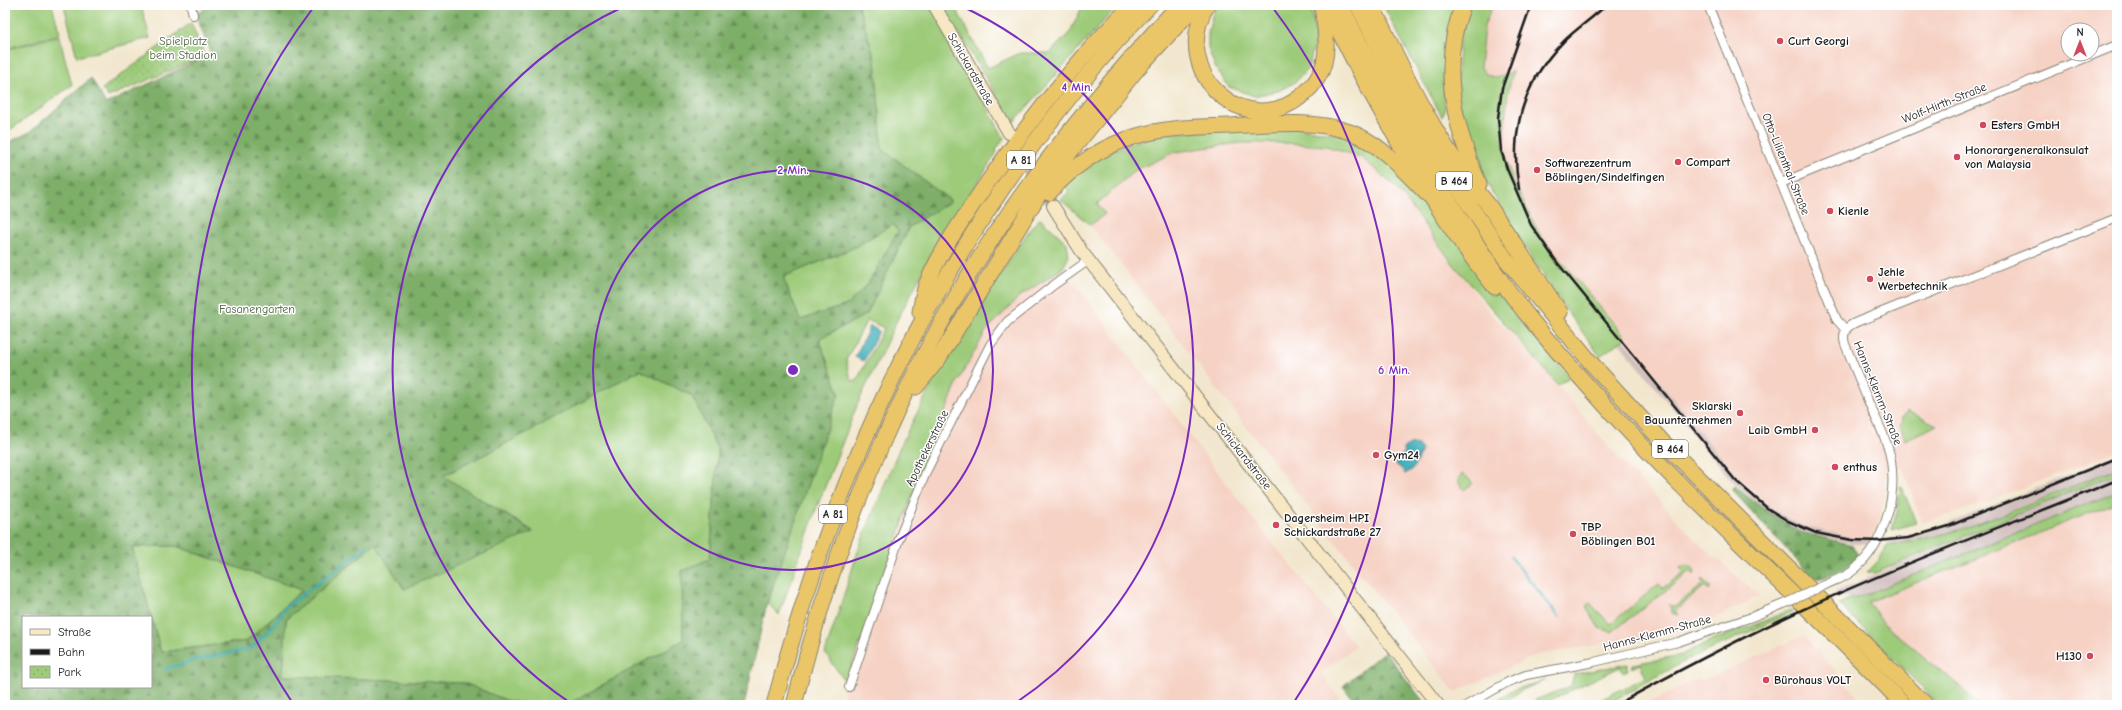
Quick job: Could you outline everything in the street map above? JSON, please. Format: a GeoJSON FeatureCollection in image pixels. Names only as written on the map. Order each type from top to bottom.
{"type":"FeatureCollection","features":[{"type":"Feature","properties":{"kind":"highway"},"geometry":{"type":"LineString","coordinates":[[915,332],[926,284],[972,205],[1043,106],[1122,11],[1132,5]]}},
{"type":"Feature","properties":{"kind":"highway","name":"A 81"},"geometry":{"type":"LineString","coordinates":[[774,705],[798,618],[832,518],[872,420],[915,332],[968,240],[1022,159],[1091,70],[1150,5]]}},
{"type":"Feature","properties":{"kind":"highway","name":"A 81"},"geometry":{"type":"LineString","coordinates":[[794,705],[834,570],[868,479],[902,401],[950,310],[1026,189],[1111,82],[1179,5]]}},
{"type":"Feature","properties":{"kind":"highway"},"geometry":{"type":"LineString","coordinates":[[902,401],[939,358],[1041,191],[1102,110],[1150,54],[1196,5]]}},
{"type":"Feature","properties":{"kind":"highway"},"geometry":{"type":"LineString","coordinates":[[1207,5],[1197,29],[1195,46],[1198,62],[1204,77],[1216,93],[1244,108],[1255,110],[1273,109],[1290,104],[1301,97],[1315,82],[1320,73],[1325,55],[1326,40],[1322,5]]}},
{"type":"Feature","properties":{"kind":"highway","name":"B 464"},"geometry":{"type":"LineString","coordinates":[[1327,5],[1366,83],[1427,194],[1479,267],[1496,288],[1551,342]]}},
{"type":"Feature","properties":{"kind":"highway","name":"B 464"},"geometry":{"type":"LineString","coordinates":[[1341,5],[1377,79],[1439,185],[1493,268],[1551,342],[1597,397],[1648,451],[1904,705]]}},
{"type":"Feature","properties":{"kind":"highway","name":"B 464"},"geometry":{"type":"LineString","coordinates":[[1358,5],[1395,82],[1451,177],[1505,258],[1573,342],[1662,441],[1926,705]]}},
{"type":"Feature","properties":{"kind":"highway","name":"B 464"},"geometry":{"type":"LineString","coordinates":[[1372,5],[1433,122],[1474,188],[1486,203],[1569,325],[1573,342]]}},
{"type":"Feature","properties":{"kind":"highway"},"geometry":{"type":"LineString","coordinates":[[1463,5],[1455,29],[1451,53],[1452,96],[1457,124],[1486,203]]}},
{"type":"Feature","properties":{"kind":"highway"},"geometry":{"type":"LineString","coordinates":[[1027,216],[1076,167],[1114,144],[1137,136],[1159,131],[1215,127],[1301,124],[1335,128],[1351,133],[1366,140],[1393,159],[1427,194]]}},
{"type":"Feature","properties":{"kind":"street"},"geometry":{"type":"LineString","coordinates":[[191,5],[193,15]]}},
{"type":"Feature","properties":{"kind":"street","name":"Schickardstraße"},"geometry":{"type":"LineString","coordinates":[[934,5],[1009,133]]}},
{"type":"Feature","properties":{"kind":"street","name":"Otto-Lilienthal-Straße"},"geometry":{"type":"LineString","coordinates":[[1708,5],[1835,315],[1845,329]]}},
{"type":"Feature","properties":{"kind":"street","name":"Wolf-Hirth-Straße"},"geometry":{"type":"LineString","coordinates":[[1781,183],[2117,45]]}},
{"type":"Feature","properties":{"kind":"street","name":"Schickardstraße"},"geometry":{"type":"LineString","coordinates":[[1053,206],[1074,242],[1438,705]]}},
{"type":"Feature","properties":{"kind":"street","name":"Hanns-Klemm-Straße"},"geometry":{"type":"LineString","coordinates":[[1467,705],[1480,701],[1508,682],[1526,675],[1594,662],[1678,642],[1749,618],[1786,603],[1849,573],[1869,554],[1877,541],[1889,509],[1892,482],[1891,460],[1883,435],[1845,344],[1843,334],[1845,329],[1851,324],[2117,218]]}},
{"type":"Feature","properties":{"kind":"street","name":"Apothekerstraße"},"geometry":{"type":"LineString","coordinates":[[849,687],[900,536],[927,470],[990,345],[1007,322],[1051,287],[1089,260]]}},
{"type":"Feature","properties":{"kind":"shaded area"},"geometry":{"type":"Polygon","coordinates":[[[1493,5],[2117,5],[2117,451],[1970,508],[1922,523],[1902,466],[1886,472],[1883,504],[1877,529],[1871,538],[1855,538],[1832,533],[1806,526],[1784,515],[1753,492],[1734,472],[1670,395],[1626,338],[1541,237],[1511,174],[1503,142],[1508,92],[1513,71],[1497,78],[1487,75],[1480,66],[1484,26],[1493,5]]]}},
{"type":"Feature","properties":{"kind":"shaded area"},"geometry":{"type":"Polygon","coordinates":[[[1503,103],[1502,143],[1509,172],[1541,238],[1750,492],[1782,515],[1804,526],[1854,538],[1872,539],[1870,543],[1855,544],[1802,531],[1764,509],[1732,481],[1558,268],[1526,220],[1497,139],[1503,103]]]}},
{"type":"Feature","properties":{"kind":"shaded area"},"geometry":{"type":"Polygon","coordinates":[[[1239,143],[1326,146],[1362,158],[1397,188],[1492,315],[1509,331],[1558,385],[1608,446],[1698,543],[1760,596],[1700,625],[1651,636],[1537,655],[1455,692],[1347,557],[1090,225],[1105,214],[1097,204],[1134,171],[1175,152],[1239,143]]]}},
{"type":"Feature","properties":{"kind":"shaded area"},"geometry":{"type":"Polygon","coordinates":[[[1063,268],[1255,521],[1356,646],[1321,673],[1345,705],[842,705],[846,683],[878,590],[912,496],[957,383],[986,331],[1020,296],[1063,268]]]}},
{"type":"Feature","properties":{"kind":"shaded area"},"geometry":{"type":"Polygon","coordinates":[[[2117,455],[2117,468],[1987,520],[1915,542],[1888,545],[1890,538],[1926,531],[1957,520],[2117,455]]]}},
{"type":"Feature","properties":{"kind":"shaded area"},"geometry":{"type":"Polygon","coordinates":[[[2117,473],[2117,492],[1857,598],[1844,597],[1832,593],[2117,473]]]}},
{"type":"Feature","properties":{"kind":"shaded area"},"geometry":{"type":"Polygon","coordinates":[[[2117,503],[2117,705],[1979,705],[1958,685],[1884,624],[1868,602],[2117,503]]]}},
{"type":"Feature","properties":{"kind":"shaded area"},"geometry":{"type":"Polygon","coordinates":[[[1804,635],[1865,705],[1647,705],[1692,680],[1705,680],[1804,635]]]}},
{"type":"Feature","properties":{"kind":"green space"},"geometry":{"type":"Polygon","coordinates":[[[5,5],[52,5],[60,34],[5,49],[5,5]]]}},
{"type":"Feature","properties":{"kind":"green space"},"geometry":{"type":"Polygon","coordinates":[[[64,5],[141,5],[150,38],[77,57],[64,5]]]}},
{"type":"Feature","properties":{"kind":"green space","name":"Fasanengarten"},"geometry":{"type":"Polygon","coordinates":[[[210,5],[858,5],[875,59],[882,149],[951,201],[909,227],[867,314],[819,339],[839,393],[767,603],[744,705],[567,705],[683,640],[682,571],[710,559],[718,450],[692,396],[640,370],[524,434],[443,476],[533,532],[404,589],[375,544],[286,619],[283,676],[464,683],[508,701],[532,705],[5,705],[5,144],[30,132],[91,78],[106,104],[211,54],[196,15],[210,5]],[[893,224],[855,247],[783,277],[800,320],[847,305],[868,284],[898,231],[893,224]]]}},
{"type":"Feature","properties":{"kind":"green space"},"geometry":{"type":"Polygon","coordinates":[[[858,5],[931,5],[1004,138],[996,150],[997,152],[936,247],[896,322],[858,403],[817,507],[779,615],[767,603],[839,393],[819,339],[867,314],[909,227],[951,201],[882,149],[875,59],[858,5]],[[867,320],[846,360],[851,380],[856,382],[884,328],[867,320]]]}},
{"type":"Feature","properties":{"kind":"green space"},"geometry":{"type":"Polygon","coordinates":[[[942,5],[954,5],[988,68],[1020,53],[1050,53],[1070,32],[1083,5],[1118,5],[1013,123],[942,5]]]}},
{"type":"Feature","properties":{"kind":"green space"},"geometry":{"type":"Polygon","coordinates":[[[1217,5],[1310,5],[1314,23],[1315,43],[1308,69],[1294,83],[1278,91],[1254,96],[1229,87],[1215,67],[1208,48],[1208,34],[1213,12],[1217,5]]]}},
{"type":"Feature","properties":{"kind":"green space"},"geometry":{"type":"Polygon","coordinates":[[[1383,5],[1455,5],[1446,44],[1444,70],[1445,110],[1442,117],[1383,5]]]}},
{"type":"Feature","properties":{"kind":"green space"},"geometry":{"type":"Polygon","coordinates":[[[1468,5],[1493,5],[1484,26],[1480,66],[1487,75],[1497,78],[1513,71],[1508,92],[1503,142],[1507,163],[1515,185],[1541,237],[1626,338],[1600,356],[1564,307],[1515,232],[1477,166],[1456,94],[1460,28],[1468,5]]]}},
{"type":"Feature","properties":{"kind":"green space","name":"Spielplatz beim Stadion"},"geometry":{"type":"Polygon","coordinates":[[[191,23],[205,56],[108,97],[102,89],[191,23]]]}},
{"type":"Feature","properties":{"kind":"green space"},"geometry":{"type":"Polygon","coordinates":[[[59,36],[72,85],[6,133],[5,50],[59,36]]]}},
{"type":"Feature","properties":{"kind":"green space"},"geometry":{"type":"Polygon","coordinates":[[[1289,126],[1350,136],[1403,172],[1489,282],[1569,377],[1558,385],[1454,265],[1397,188],[1362,158],[1326,146],[1284,143],[1239,143],[1175,152],[1134,171],[1097,204],[1105,214],[1090,225],[1061,200],[1069,191],[1063,184],[1098,155],[1157,134],[1289,126]]]}},
{"type":"Feature","properties":{"kind":"green space"},"geometry":{"type":"Polygon","coordinates":[[[1040,218],[1067,243],[1069,256],[1063,268],[1020,296],[986,331],[957,383],[912,496],[846,683],[825,653],[860,545],[901,444],[943,363],[1030,229],[1040,218]]]}},
{"type":"Feature","properties":{"kind":"green space"},"geometry":{"type":"Polygon","coordinates":[[[893,224],[898,231],[868,284],[847,305],[800,320],[783,277],[855,247],[893,224]]]}},
{"type":"Feature","properties":{"kind":"green space"},"geometry":{"type":"Polygon","coordinates":[[[640,370],[692,396],[718,450],[710,559],[682,571],[683,640],[567,705],[532,705],[508,701],[464,683],[283,676],[286,619],[375,544],[533,531],[443,476],[524,434],[640,370]]]}},
{"type":"Feature","properties":{"kind":"green space"},"geometry":{"type":"Polygon","coordinates":[[[1907,411],[1937,425],[1905,440],[1900,425],[1902,422],[1900,419],[1907,411]]]}},
{"type":"Feature","properties":{"kind":"green space"},"geometry":{"type":"Polygon","coordinates":[[[2117,468],[2117,473],[1875,573],[1867,573],[1879,560],[1888,545],[1918,540],[1976,524],[2033,503],[2117,468]]]}},
{"type":"Feature","properties":{"kind":"green space"},"geometry":{"type":"Polygon","coordinates":[[[1461,475],[1465,475],[1473,483],[1464,490],[1458,481],[1461,475]]]}},
{"type":"Feature","properties":{"kind":"green space"},"geometry":{"type":"Polygon","coordinates":[[[1734,486],[1766,511],[1801,532],[1852,545],[1858,555],[1849,565],[1840,571],[1817,579],[1810,575],[1732,490],[1734,486]]]}},
{"type":"Feature","properties":{"kind":"green space"},"geometry":{"type":"Polygon","coordinates":[[[1900,486],[1902,487],[1916,523],[1892,530],[1898,508],[1900,486]]]}},
{"type":"Feature","properties":{"kind":"green space"},"geometry":{"type":"Polygon","coordinates":[[[2117,492],[2117,502],[1868,602],[1884,624],[1958,685],[1979,705],[1939,705],[1839,604],[1851,598],[1857,598],[2117,492]]]}},
{"type":"Feature","properties":{"kind":"green space"},"geometry":{"type":"Polygon","coordinates":[[[176,546],[302,590],[247,641],[161,652],[132,547],[176,546]]]}},
{"type":"Feature","properties":{"kind":"green space"},"geometry":{"type":"Polygon","coordinates":[[[1685,565],[1691,566],[1695,570],[1694,575],[1691,571],[1612,632],[1599,628],[1587,609],[1586,606],[1590,603],[1610,624],[1659,584],[1663,588],[1684,572],[1680,568],[1685,565]]]}},
{"type":"Feature","properties":{"kind":"green space"},"geometry":{"type":"Polygon","coordinates":[[[1702,579],[1710,586],[1709,591],[1705,586],[1675,611],[1678,615],[1671,613],[1670,604],[1673,608],[1704,584],[1701,580],[1702,579]]]}},
{"type":"Feature","properties":{"kind":"green space"},"geometry":{"type":"Polygon","coordinates":[[[1790,610],[1793,612],[1687,660],[1605,705],[1590,705],[1646,677],[1640,664],[1632,668],[1633,664],[1682,655],[1708,642],[1790,610]]]}},
{"type":"Feature","properties":{"kind":"green space"},"geometry":{"type":"Polygon","coordinates":[[[1385,651],[1426,705],[1357,705],[1343,686],[1385,651]]]}},
{"type":"Feature","properties":{"kind":"green space"},"geometry":{"type":"Polygon","coordinates":[[[1628,664],[1628,670],[1623,672],[1620,667],[1540,705],[1538,705],[1535,700],[1571,686],[1574,674],[1628,664]]]}},
{"type":"Feature","properties":{"kind":"green space"},"geometry":{"type":"Polygon","coordinates":[[[1546,680],[1522,690],[1502,703],[1503,705],[1490,705],[1510,691],[1546,680]]]}},
{"type":"Feature","properties":{"kind":"water"},"geometry":{"type":"Polygon","coordinates":[[[870,326],[879,331],[864,361],[855,357],[870,326]]]}},
{"type":"Feature","properties":{"kind":"water"},"geometry":{"type":"Polygon","coordinates":[[[1412,444],[1418,445],[1422,450],[1413,469],[1405,474],[1402,469],[1395,464],[1396,460],[1405,452],[1403,449],[1412,444]]]}},
{"type":"Feature","properties":{"kind":"waterway"},"geometry":{"type":"LineString","coordinates":[[165,669],[199,659],[250,649],[274,625],[286,607],[368,546]]}},
{"type":"Feature","properties":{"kind":"waterway"},"geometry":{"type":"LineString","coordinates":[[1511,557],[1559,617]]}},
{"type":"Feature","properties":{"kind":"tunnel"},"geometry":{"type":"LineString","coordinates":[[1019,150],[1053,206]]}},
{"type":"Feature","properties":{"kind":"railway"},"geometry":{"type":"LineString","coordinates":[[1531,5],[1502,88],[1498,118],[1501,150],[1507,169],[1531,225],[1556,261],[1735,480],[1767,508],[1788,521],[1816,533],[1852,540],[1877,541],[1908,538],[1949,526],[2117,458]]}},
{"type":"Feature","properties":{"kind":"railway"},"geometry":{"type":"LineString","coordinates":[[1519,189],[1516,168],[1518,128],[1522,109],[1529,91],[1538,74],[1564,41],[1606,5]]}},
{"type":"Feature","properties":{"kind":"railway"},"geometry":{"type":"LineString","coordinates":[[1616,705],[1726,647],[1833,596],[2117,480]]}},
{"type":"Feature","properties":{"kind":"place","name":"Curt Georgi"},"geometry":{"type":"Point","coordinates":[1780,41]}},
{"type":"Feature","properties":{"kind":"place","name":"Esters GmbH"},"geometry":{"type":"Point","coordinates":[1983,125]}},
{"type":"Feature","properties":{"kind":"place","name":"Honorargeneralkonsulat von Malaysia"},"geometry":{"type":"Point","coordinates":[1957,157]}},
{"type":"Feature","properties":{"kind":"place","name":"Compart"},"geometry":{"type":"Point","coordinates":[1678,162]}},
{"type":"Feature","properties":{"kind":"place","name":"Softwarezentrum Böblingen/Sindelfingen"},"geometry":{"type":"Point","coordinates":[1537,170]}},
{"type":"Feature","properties":{"kind":"place","name":"Kienle"},"geometry":{"type":"Point","coordinates":[1830,211]}},
{"type":"Feature","properties":{"kind":"place","name":"Jehle Werbetechnik"},"geometry":{"type":"Point","coordinates":[1870,279]}},
{"type":"Feature","properties":{"kind":"place","name":"Sklarski Bauunternehmen"},"geometry":{"type":"Point","coordinates":[1740,413]}},
{"type":"Feature","properties":{"kind":"place","name":"Laib GmbH"},"geometry":{"type":"Point","coordinates":[1815,430]}},
{"type":"Feature","properties":{"kind":"place","name":"Gym24"},"geometry":{"type":"Point","coordinates":[1376,455]}},
{"type":"Feature","properties":{"kind":"place","name":"enthus"},"geometry":{"type":"Point","coordinates":[1835,467]}},
{"type":"Feature","properties":{"kind":"place","name":"Dagersheim HPI Schickardstraße 27"},"geometry":{"type":"Point","coordinates":[1276,525]}},
{"type":"Feature","properties":{"kind":"place","name":"TBP Böblingen B01"},"geometry":{"type":"Point","coordinates":[1573,534]}},
{"type":"Feature","properties":{"kind":"place","name":"H130"},"geometry":{"type":"Point","coordinates":[2090,656]}},
{"type":"Feature","properties":{"kind":"place","name":"Bürohaus VOLT"},"geometry":{"type":"Point","coordinates":[1766,680]}}]}
